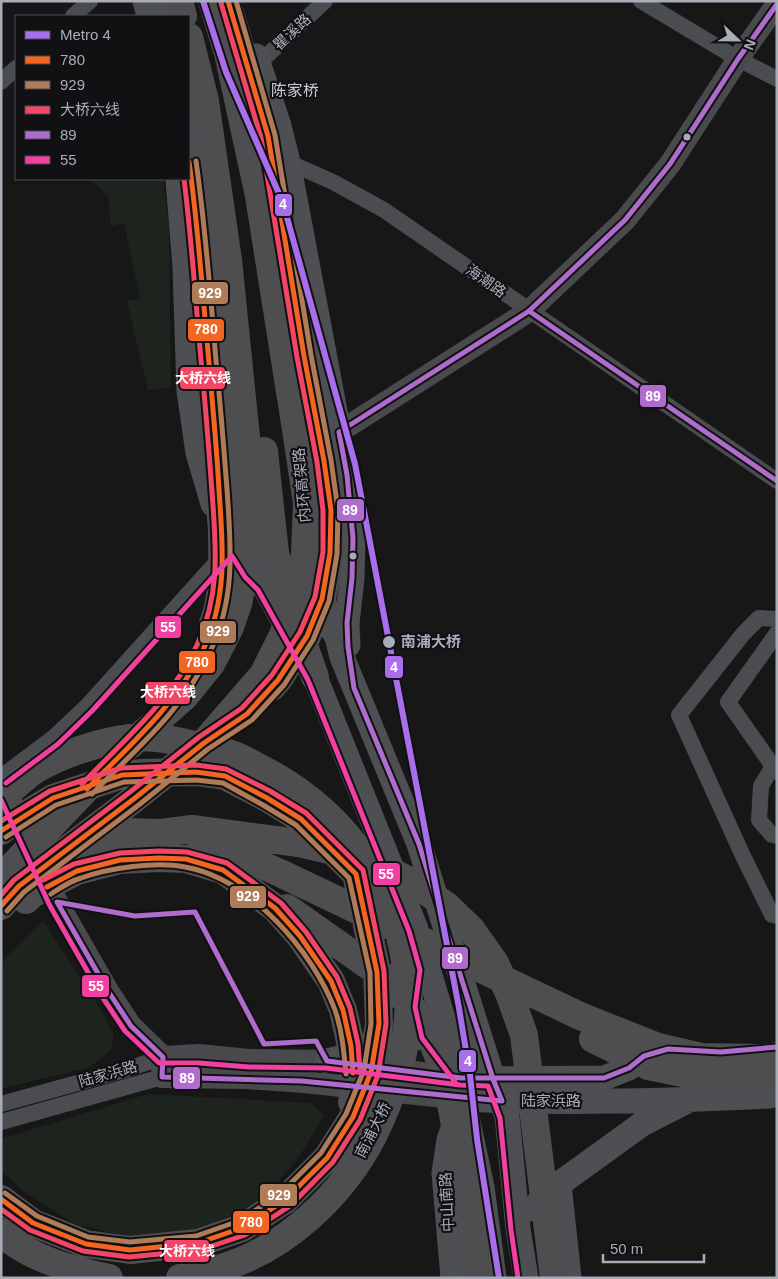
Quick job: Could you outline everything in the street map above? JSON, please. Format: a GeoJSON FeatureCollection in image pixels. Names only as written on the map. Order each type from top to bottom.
{"type":"FeatureCollection","features":[{"type":"Feature","properties":{"kind":"highway"},"geometry":{"type":"LineString","coordinates":[[159,1],[163,15]]}},
{"type":"Feature","properties":{"kind":"highway"},"geometry":{"type":"LineString","coordinates":[[179,1],[183,15]]}},
{"type":"Feature","properties":{"kind":"highway","name":"内环高架路"},"geometry":{"type":"LineString","coordinates":[[6,888],[204,743],[263,675],[283,636],[298,593],[305,554],[307,503],[259,196],[236,86],[212,1]]}},
{"type":"Feature","properties":{"kind":"highway"},"geometry":{"type":"LineString","coordinates":[[149,726],[185,696],[211,664],[233,620],[243,580],[246,545],[248,498],[245,424],[228,260],[197,98],[190,45]]}},
{"type":"Feature","properties":{"kind":"highway"},"geometry":{"type":"LineString","coordinates":[[236,86],[282,527],[275,553],[285,591],[315,677]]}},
{"type":"Feature","properties":{"kind":"highway"},"geometry":{"type":"LineString","coordinates":[[197,98],[227,179],[240,245],[255,365],[282,527],[297,548],[318,605],[335,631]]}},
{"type":"Feature","properties":{"kind":"highway"},"geometry":{"type":"LineString","coordinates":[[204,743],[247,714],[278,680],[307,636],[316,614],[322,599],[330,552],[331,510],[268,136]]}},
{"type":"Feature","properties":{"kind":"highway"},"geometry":{"type":"LineString","coordinates":[[6,888],[149,726],[190,673],[214,623],[220,601],[223,576],[222,530],[199,254],[190,171]]}},
{"type":"Feature","properties":{"kind":"highway","name":"南浦大桥"},"geometry":{"type":"LineString","coordinates":[[1,798],[34,771],[83,748],[132,737],[179,741],[235,755],[285,781],[324,811],[352,841],[375,876],[393,912],[403,947],[408,986],[407,1026],[400,1065],[387,1107],[364,1153],[337,1190],[305,1222],[263,1250],[220,1269],[180,1278]]}},
{"type":"Feature","properties":{"kind":"highway","name":"南浦大桥"},"geometry":{"type":"LineString","coordinates":[[1,831],[53,798],[122,776],[142,773],[196,772],[225,776],[267,798],[301,819],[356,874],[377,972],[378,1024],[368,1081],[353,1117],[327,1158],[285,1200],[242,1228],[198,1243],[130,1250],[86,1244],[33,1223],[1,1199]]}},
{"type":"Feature","properties":{"kind":"highway"},"geometry":{"type":"LineString","coordinates":[[6,888],[21,869],[81,843],[127,832],[160,833],[192,829],[299,843],[347,854],[382,867],[414,884],[447,906],[471,929],[495,963],[509,993],[524,1035],[554,1278]]}},
{"type":"Feature","properties":{"kind":"highway"},"geometry":{"type":"LineString","coordinates":[[160,833],[237,854],[580,1016],[658,1047],[701,1057],[764,1058],[777,1056]]}},
{"type":"Feature","properties":{"kind":"highway","name":"南浦大桥"},"geometry":{"type":"LineString","coordinates":[[1,923],[32,894],[78,871],[120,860],[159,858],[186,860],[223,870],[275,908],[300,936],[331,981],[343,1010],[351,1046],[355,1090],[340,1152],[305,1202],[265,1231],[204,1257],[151,1264],[99,1262],[53,1248],[18,1228],[1,1214]]}},
{"type":"Feature","properties":{"kind":"highway"},"geometry":{"type":"LineString","coordinates":[[223,870],[284,895],[433,963],[648,1066],[727,1082],[777,1078]]}},
{"type":"Feature","properties":{"kind":"highway"},"geometry":{"type":"LineString","coordinates":[[223,870],[285,906],[386,978],[425,1023],[446,1076],[464,1175],[477,1278]]}},
{"type":"Feature","properties":{"kind":"highway"},"geometry":{"type":"LineString","coordinates":[[1,1233],[43,1259],[82,1272],[109,1278]]}},
{"type":"Feature","properties":{"kind":"main road"},"geometry":{"type":"LineString","coordinates":[[145,1],[149,15]]}},
{"type":"Feature","properties":{"kind":"main road"},"geometry":{"type":"LineString","coordinates":[[163,1],[168,15]]}},
{"type":"Feature","properties":{"kind":"main road"},"geometry":{"type":"LineString","coordinates":[[228,1],[279,126],[288,162],[347,475],[353,538],[352,578],[347,623],[348,648],[354,688]]}},
{"type":"Feature","properties":{"kind":"main road"},"geometry":{"type":"LineString","coordinates":[[237,1],[268,136]]}},
{"type":"Feature","properties":{"kind":"main road"},"geometry":{"type":"LineString","coordinates":[[339,432],[529,311],[625,220],[670,164],[738,59],[777,4]]}},
{"type":"Feature","properties":{"kind":"main road"},"geometry":{"type":"LineString","coordinates":[[250,56],[300,393],[328,600],[335,631],[354,688],[419,844],[507,1116],[518,1229],[526,1278]]}},
{"type":"Feature","properties":{"kind":"main road"},"geometry":{"type":"LineString","coordinates":[[197,98],[199,147],[213,256],[232,448],[242,524],[264,586],[315,677],[416,929],[462,1088],[482,1187],[494,1278]]}},
{"type":"Feature","properties":{"kind":"main road"},"geometry":{"type":"LineString","coordinates":[[178,180],[185,267],[189,392],[198,453],[214,506],[233,544],[251,572],[264,586]]}},
{"type":"Feature","properties":{"kind":"main road"},"geometry":{"type":"LineString","coordinates":[[232,448],[233,544]]}},
{"type":"Feature","properties":{"kind":"main road"},"geometry":{"type":"LineString","coordinates":[[1,784],[16,810],[57,902],[108,991],[131,1026],[162,1067]]}},
{"type":"Feature","properties":{"kind":"main road"},"geometry":{"type":"LineString","coordinates":[[428,969],[422,1008],[429,1035],[462,1088]]}},
{"type":"Feature","properties":{"kind":"main road"},"geometry":{"type":"LineString","coordinates":[[327,1061],[429,1035]]}},
{"type":"Feature","properties":{"kind":"main road","name":"陆家浜路"},"geometry":{"type":"LineString","coordinates":[[498,1090],[604,1078],[629,1068],[644,1056],[668,1049],[721,1052],[777,1047]]}},
{"type":"Feature","properties":{"kind":"main road","name":"陆家浜路"},"geometry":{"type":"LineString","coordinates":[[162,1067],[199,1055],[249,1060],[327,1061],[462,1088]]}},
{"type":"Feature","properties":{"kind":"main road","name":"陆家浜路"},"geometry":{"type":"LineString","coordinates":[[162,1067],[247,1078],[304,1082],[691,1100],[777,1094]]}},
{"type":"Feature","properties":{"kind":"main road","name":"中山南路"},"geometry":{"type":"LineString","coordinates":[[453,1278],[444,1173],[449,1140],[462,1088]]}},
{"type":"Feature","properties":{"kind":"main road"},"geometry":{"type":"LineString","coordinates":[[518,1229],[528,1213],[559,1184],[642,1124],[691,1100]]}},
{"type":"Feature","properties":{"kind":"main road"},"geometry":{"type":"LineString","coordinates":[[559,1184],[569,1278]]}},
{"type":"Feature","properties":{"kind":"street"},"geometry":{"type":"LineString","coordinates":[[74,15],[90,1]]}},
{"type":"Feature","properties":{"kind":"street","name":"瞿溪路"},"geometry":{"type":"LineString","coordinates":[[250,56],[325,1]]}},
{"type":"Feature","properties":{"kind":"street"},"geometry":{"type":"LineString","coordinates":[[641,1],[777,80]]}},
{"type":"Feature","properties":{"kind":"street"},"geometry":{"type":"LineString","coordinates":[[1,82],[15,69]]}},
{"type":"Feature","properties":{"kind":"street","name":"海潮路"},"geometry":{"type":"LineString","coordinates":[[288,162],[332,182],[384,210],[777,481]]}},
{"type":"Feature","properties":{"kind":"street"},"geometry":{"type":"LineString","coordinates":[[1,777],[53,738],[87,706],[233,544]]}},
{"type":"Feature","properties":{"kind":"street"},"geometry":{"type":"LineString","coordinates":[[777,619],[759,618],[743,634],[679,715],[743,856],[772,914],[777,916]]}},
{"type":"Feature","properties":{"kind":"street"},"geometry":{"type":"LineString","coordinates":[[777,634],[728,702],[775,769],[761,786],[759,820],[772,835],[777,836]]}},
{"type":"Feature","properties":{"kind":"street","name":"陆家浜路"},"geometry":{"type":"LineString","coordinates":[[1,1104],[128,1069],[162,1067]]}},
{"type":"Feature","properties":{"kind":"street","name":"陆家浜路"},"geometry":{"type":"LineString","coordinates":[[1,1122],[162,1067]]}},
{"type":"Feature","properties":{"kind":"shaded area"},"geometry":{"type":"Polygon","coordinates":[[[92,180],[163,180],[169,226],[171,388],[148,390],[127,301],[140,298],[124,223],[111,226],[108,196],[92,180]]]}},
{"type":"Feature","properties":{"kind":"shaded area"},"geometry":{"type":"Polygon","coordinates":[[[43,920],[102,1012],[114,1035],[110,1051],[90,1067],[1,1089],[1,965],[8,955],[43,920]]]}},
{"type":"Feature","properties":{"kind":"shaded area"},"geometry":{"type":"Polygon","coordinates":[[[148,1094],[311,1103],[325,1115],[296,1161],[266,1195],[231,1221],[169,1240],[125,1236],[75,1224],[24,1192],[1,1170],[1,1139],[148,1094]]]}},
{"type":"Feature","properties":{"kind":"metro line","name":"4"},"geometry":{"type":"LineString","coordinates":[[203,1],[226,72],[283,203],[355,464],[459,1008],[499,1278]]}},
{"type":"Feature","properties":{"kind":"transit line","name":"780"},"geometry":{"type":"LineString","coordinates":[[1,906],[19,886],[204,743],[247,714],[278,680],[307,636],[322,599],[330,553],[331,510],[324,461],[304,356],[268,136],[228,1]]}},
{"type":"Feature","properties":{"kind":"transit line","name":"929"},"geometry":{"type":"LineString","coordinates":[[7,911],[24,892],[140,804],[208,749],[252,720],[284,685],[313,640],[329,601],[337,554],[338,510],[331,460],[311,355],[275,135],[236,1]]}},
{"type":"Feature","properties":{"kind":"transit line","name":"大桥六线"},"geometry":{"type":"LineString","coordinates":[[1,895],[14,880],[199,737],[242,708],[272,675],[300,632],[315,597],[323,552],[323,510],[317,462],[297,357],[261,138],[221,3]]}},
{"type":"Feature","properties":{"kind":"transit line","name":"89"},"geometry":{"type":"LineString","coordinates":[[57,902],[108,991],[131,1026],[163,1057],[162,1077],[302,1081],[502,1101],[493,1079],[419,844],[354,688],[348,647],[347,623],[352,578],[353,538],[347,475],[339,432],[529,311],[625,220],[670,164],[738,59],[777,4]]}},
{"type":"Feature","properties":{"kind":"transit line","name":"929"},"geometry":{"type":"LineString","coordinates":[[92,794],[157,728],[187,692],[210,652],[218,632],[228,592],[230,532],[227,489],[208,266],[196,161]]}},
{"type":"Feature","properties":{"kind":"transit line","name":"780"},"geometry":{"type":"LineString","coordinates":[[87,789],[166,707],[192,670],[203,650],[217,611],[222,572],[222,532],[210,373],[190,171]]}},
{"type":"Feature","properties":{"kind":"transit line","name":"大桥六线"},"geometry":{"type":"LineString","coordinates":[[82,784],[146,719],[174,684],[187,665],[197,645],[210,607],[215,570],[213,512],[192,251],[184,180]]}},
{"type":"Feature","properties":{"kind":"transit line","name":"89"},"geometry":{"type":"LineString","coordinates":[[529,311],[777,481]]}},
{"type":"Feature","properties":{"kind":"transit line","name":"55"},"geometry":{"type":"LineString","coordinates":[[6,783],[58,744],[92,711],[232,556],[245,577],[258,590],[308,680],[409,931],[420,970],[415,1007],[422,1038],[455,1082]]}},
{"type":"Feature","properties":{"kind":"transit line","name":"大桥六线"},"geometry":{"type":"LineString","coordinates":[[1,821],[50,791],[121,768],[196,765],[226,769],[270,791],[306,813],[363,870],[384,971],[386,1024],[378,1075],[360,1120],[333,1162],[290,1206],[245,1235],[200,1250],[129,1257],[83,1251],[30,1230],[1,1209]]}},
{"type":"Feature","properties":{"kind":"transit line","name":"780"},"geometry":{"type":"LineString","coordinates":[[1,831],[53,798],[122,775],[196,772],[225,776],[267,798],[301,819],[356,874],[377,972],[379,1024],[371,1072],[353,1117],[327,1158],[285,1200],[242,1228],[198,1243],[130,1250],[86,1244],[33,1223],[1,1199]]}},
{"type":"Feature","properties":{"kind":"transit line","name":"929"},"geometry":{"type":"LineString","coordinates":[[5,1193],[37,1216],[88,1237],[130,1242],[196,1236],[239,1221],[280,1194],[321,1153],[346,1114],[364,1070],[371,1024],[370,973],[349,878],[296,825],[223,783],[196,780],[124,782],[56,805],[6,837]]}},
{"type":"Feature","properties":{"kind":"transit line","name":"55"},"geometry":{"type":"LineString","coordinates":[[1,800],[50,906],[101,995],[125,1031],[159,1063],[326,1068],[460,1085],[488,1086],[500,1118],[511,1230],[518,1278]]}},
{"type":"Feature","properties":{"kind":"transit line","name":"大桥六线"},"geometry":{"type":"LineString","coordinates":[[43,880],[74,864],[120,853],[187,852],[227,863],[281,903],[306,932],[337,977],[350,1008],[358,1044],[360,1072]]}},
{"type":"Feature","properties":{"kind":"transit line","name":"780"},"geometry":{"type":"LineString","coordinates":[[47,887],[77,871],[120,860],[186,859],[223,870],[275,908],[300,936],[331,981],[343,1010],[351,1046],[353,1073]]}},
{"type":"Feature","properties":{"kind":"transit line","name":"929"},"geometry":{"type":"LineString","coordinates":[[51,894],[73,881],[92,874],[147,865],[185,867],[209,874],[232,886],[276,920],[295,942],[325,987],[335,1010],[341,1034],[346,1074]]}},
{"type":"Feature","properties":{"kind":"transit line","name":"89"},"geometry":{"type":"LineString","coordinates":[[57,902],[135,916],[195,912],[264,1044],[316,1041],[327,1061],[461,1078],[604,1078],[629,1068],[644,1056],[668,1049],[721,1052],[777,1047]]}},
{"type":"Feature","properties":{"kind":"place","name":"南浦大桥"},"geometry":{"type":"Point","coordinates":[389,642]}},
{"type":"Feature","properties":{"kind":"district","name":"陈家桥"},"geometry":{"type":"Point","coordinates":[295,90]}}]}
